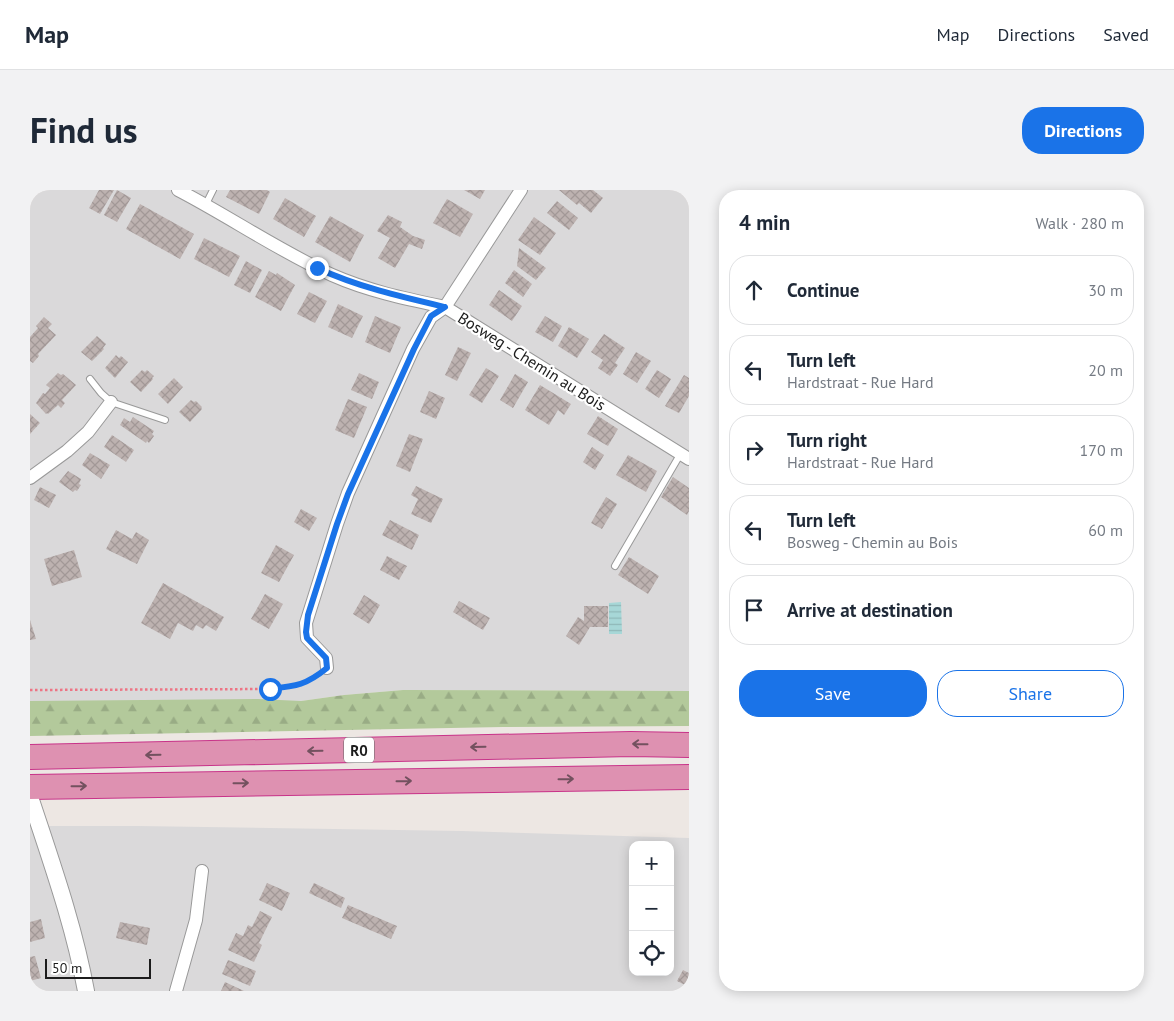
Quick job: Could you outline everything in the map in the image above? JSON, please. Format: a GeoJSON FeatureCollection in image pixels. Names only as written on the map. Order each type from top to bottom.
{"type":"FeatureCollection","features":[{"type":"Feature","properties":{"kind":"highway","name":"R0"},"geometry":{"type":"LineString","coordinates":[[30,757],[631,744],[689,745]]}},
{"type":"Feature","properties":{"kind":"highway","name":"R0"},"geometry":{"type":"LineString","coordinates":[[30,787],[689,777]]}},
{"type":"Feature","properties":{"kind":"street","name":"Bosweg - Chemin au Bois"},"geometry":{"type":"LineString","coordinates":[[178,190],[193,193],[206,204],[332,275],[400,297],[445,307],[685,456]]}},
{"type":"Feature","properties":{"kind":"street"},"geometry":{"type":"LineString","coordinates":[[327,668],[326,658],[307,638],[308,615],[348,494],[431,316],[445,307],[521,190]]}},
{"type":"Feature","properties":{"kind":"street"},"geometry":{"type":"LineString","coordinates":[[30,478],[67,451],[88,432],[111,402]]}},
{"type":"Feature","properties":{"kind":"street"},"geometry":{"type":"LineString","coordinates":[[30,797],[82,965],[86,991]]}},
{"type":"Feature","properties":{"kind":"street"},"geometry":{"type":"LineString","coordinates":[[176,991],[196,920],[202,871]]}},
{"type":"Feature","properties":{"kind":"lane"},"geometry":{"type":"LineString","coordinates":[[206,204],[213,190]]}},
{"type":"Feature","properties":{"kind":"lane"},"geometry":{"type":"LineString","coordinates":[[90,379],[111,402],[165,420]]}},
{"type":"Feature","properties":{"kind":"lane"},"geometry":{"type":"LineString","coordinates":[[615,566],[685,456]]}},
{"type":"Feature","properties":{"kind":"path"},"geometry":{"type":"LineString","coordinates":[[30,690],[270,689],[297,686],[313,680],[327,668]]}},
{"type":"Feature","properties":{"kind":"shaded area"},"geometry":{"type":"Polygon","coordinates":[[[30,190],[689,190],[689,691],[403,690],[301,701],[30,701],[30,190]]]}},
{"type":"Feature","properties":{"kind":"shaded area"},"geometry":{"type":"Polygon","coordinates":[[[30,826],[462,831],[689,838],[689,991],[30,991],[30,826]]]}},
{"type":"Feature","properties":{"kind":"green space"},"geometry":{"type":"Polygon","coordinates":[[[403,690],[689,691],[689,726],[503,727],[30,736],[30,701],[258,699],[301,701],[403,690]]]}},
{"type":"Feature","properties":{"kind":"water"},"geometry":{"type":"Polygon","coordinates":[[[621,602],[622,634],[609,634],[609,603],[621,602]]]}},
{"type":"Feature","properties":{"kind":"building"},"geometry":{"type":"Polygon","coordinates":[[[99,190],[114,190],[100,214],[89,208],[99,190]]]}},
{"type":"Feature","properties":{"kind":"building"},"geometry":{"type":"Polygon","coordinates":[[[117,190],[131,198],[117,222],[104,215],[117,190]]]}},
{"type":"Feature","properties":{"kind":"building"},"geometry":{"type":"Polygon","coordinates":[[[230,190],[267,190],[270,192],[259,214],[226,197],[230,190]]]}},
{"type":"Feature","properties":{"kind":"building"},"geometry":{"type":"Polygon","coordinates":[[[464,190],[485,190],[480,199],[464,190]]]}},
{"type":"Feature","properties":{"kind":"building"},"geometry":{"type":"Polygon","coordinates":[[[559,190],[593,190],[603,198],[591,213],[579,203],[577,205],[559,190]]]}},
{"type":"Feature","properties":{"kind":"building"},"geometry":{"type":"Polygon","coordinates":[[[285,198],[316,216],[304,237],[273,219],[285,198]]]}},
{"type":"Feature","properties":{"kind":"building"},"geometry":{"type":"Polygon","coordinates":[[[447,199],[473,214],[460,237],[433,223],[447,199]]]}},
{"type":"Feature","properties":{"kind":"building"},"geometry":{"type":"Polygon","coordinates":[[[557,201],[578,218],[569,230],[547,213],[557,201]]]}},
{"type":"Feature","properties":{"kind":"building"},"geometry":{"type":"Polygon","coordinates":[[[140,204],[194,234],[180,259],[126,229],[140,204]]]}},
{"type":"Feature","properties":{"kind":"building"},"geometry":{"type":"Polygon","coordinates":[[[388,215],[402,222],[400,227],[413,236],[425,240],[422,249],[409,244],[395,268],[378,258],[390,238],[377,231],[388,215]]]}},
{"type":"Feature","properties":{"kind":"building"},"geometry":{"type":"Polygon","coordinates":[[[330,216],[364,235],[350,262],[315,242],[330,216]]]}},
{"type":"Feature","properties":{"kind":"building"},"geometry":{"type":"Polygon","coordinates":[[[534,217],[556,233],[540,255],[518,240],[534,217]]]}},
{"type":"Feature","properties":{"kind":"building"},"geometry":{"type":"Polygon","coordinates":[[[204,238],[240,256],[229,277],[194,259],[204,238]]]}},
{"type":"Feature","properties":{"kind":"building"},"geometry":{"type":"Polygon","coordinates":[[[519,248],[546,268],[536,280],[517,266],[519,248]]]}},
{"type":"Feature","properties":{"kind":"building"},"geometry":{"type":"Polygon","coordinates":[[[246,261],[262,270],[250,293],[234,285],[246,261]]]}},
{"type":"Feature","properties":{"kind":"building"},"geometry":{"type":"Polygon","coordinates":[[[514,270],[532,284],[523,297],[505,283],[514,270]]]}},
{"type":"Feature","properties":{"kind":"building"},"geometry":{"type":"Polygon","coordinates":[[[269,271],[276,275],[277,273],[295,285],[281,311],[255,297],[269,271]]]}},
{"type":"Feature","properties":{"kind":"building"},"geometry":{"type":"Polygon","coordinates":[[[499,290],[522,306],[512,321],[489,305],[499,290]]]}},
{"type":"Feature","properties":{"kind":"building"},"geometry":{"type":"Polygon","coordinates":[[[309,292],[327,301],[315,323],[297,314],[309,292]]]}},
{"type":"Feature","properties":{"kind":"building"},"geometry":{"type":"Polygon","coordinates":[[[338,304],[363,316],[352,338],[328,327],[338,304]]]}},
{"type":"Feature","properties":{"kind":"building"},"geometry":{"type":"Polygon","coordinates":[[[375,316],[401,327],[390,353],[365,342],[375,316]]]}},
{"type":"Feature","properties":{"kind":"building"},"geometry":{"type":"Polygon","coordinates":[[[545,316],[562,326],[553,342],[535,332],[545,316]]]}},
{"type":"Feature","properties":{"kind":"building"},"geometry":{"type":"Polygon","coordinates":[[[44,317],[52,324],[48,328],[56,335],[38,354],[39,356],[33,363],[30,361],[30,337],[44,317]]]}},
{"type":"Feature","properties":{"kind":"building"},"geometry":{"type":"Polygon","coordinates":[[[569,327],[589,339],[577,358],[558,346],[569,327]]]}},
{"type":"Feature","properties":{"kind":"building"},"geometry":{"type":"Polygon","coordinates":[[[604,334],[625,348],[615,363],[618,365],[610,376],[598,368],[603,360],[591,352],[604,334]]]}},
{"type":"Feature","properties":{"kind":"building"},"geometry":{"type":"Polygon","coordinates":[[[97,336],[106,344],[104,349],[92,361],[81,352],[97,336]]]}},
{"type":"Feature","properties":{"kind":"building"},"geometry":{"type":"Polygon","coordinates":[[[458,347],[471,353],[457,381],[445,375],[458,347]]]}},
{"type":"Feature","properties":{"kind":"building"},"geometry":{"type":"Polygon","coordinates":[[[636,352],[651,361],[637,383],[623,374],[636,352]]]}},
{"type":"Feature","properties":{"kind":"building"},"geometry":{"type":"Polygon","coordinates":[[[116,355],[119,358],[121,356],[128,362],[115,378],[105,368],[116,355]]]}},
{"type":"Feature","properties":{"kind":"building"},"geometry":{"type":"Polygon","coordinates":[[[486,368],[499,376],[482,403],[469,395],[486,368]]]}},
{"type":"Feature","properties":{"kind":"building"},"geometry":{"type":"Polygon","coordinates":[[[142,370],[145,372],[147,370],[154,376],[141,392],[130,382],[142,370]]]}},
{"type":"Feature","properties":{"kind":"building"},"geometry":{"type":"Polygon","coordinates":[[[657,370],[671,379],[659,398],[645,389],[657,370]]]}},
{"type":"Feature","properties":{"kind":"building"},"geometry":{"type":"Polygon","coordinates":[[[58,373],[63,374],[76,385],[62,400],[65,403],[61,408],[58,405],[46,414],[36,403],[43,393],[45,394],[50,388],[46,385],[58,373]]]}},
{"type":"Feature","properties":{"kind":"building"},"geometry":{"type":"Polygon","coordinates":[[[359,373],[379,382],[372,399],[351,390],[359,373]]]}},
{"type":"Feature","properties":{"kind":"building"},"geometry":{"type":"Polygon","coordinates":[[[515,374],[528,382],[513,408],[500,400],[515,374]]]}},
{"type":"Feature","properties":{"kind":"building"},"geometry":{"type":"Polygon","coordinates":[[[684,375],[689,378],[689,396],[679,413],[665,406],[684,375]]]}},
{"type":"Feature","properties":{"kind":"building"},"geometry":{"type":"Polygon","coordinates":[[[174,378],[183,387],[168,404],[158,394],[174,378]]]}},
{"type":"Feature","properties":{"kind":"building"},"geometry":{"type":"Polygon","coordinates":[[[540,385],[571,404],[564,415],[558,410],[549,425],[525,410],[540,385]]]}},
{"type":"Feature","properties":{"kind":"building"},"geometry":{"type":"Polygon","coordinates":[[[429,391],[445,398],[436,419],[420,412],[429,391]]]}},
{"type":"Feature","properties":{"kind":"building"},"geometry":{"type":"Polygon","coordinates":[[[348,399],[367,407],[354,438],[335,430],[348,399]]]}},
{"type":"Feature","properties":{"kind":"building"},"geometry":{"type":"Polygon","coordinates":[[[191,400],[196,401],[202,409],[190,422],[179,412],[191,400]]]}},
{"type":"Feature","properties":{"kind":"building"},"geometry":{"type":"Polygon","coordinates":[[[30,414],[40,423],[30,434],[30,414]]]}},
{"type":"Feature","properties":{"kind":"building"},"geometry":{"type":"Polygon","coordinates":[[[598,416],[618,429],[608,446],[587,434],[598,416]]]}},
{"type":"Feature","properties":{"kind":"building"},"geometry":{"type":"Polygon","coordinates":[[[133,417],[154,431],[152,434],[154,436],[149,443],[147,441],[146,443],[120,425],[124,418],[130,422],[133,417]]]}},
{"type":"Feature","properties":{"kind":"building"},"geometry":{"type":"Polygon","coordinates":[[[409,434],[423,439],[410,472],[396,466],[409,434]]]}},
{"type":"Feature","properties":{"kind":"building"},"geometry":{"type":"Polygon","coordinates":[[[112,435],[134,450],[126,462],[104,447],[112,435]]]}},
{"type":"Feature","properties":{"kind":"building"},"geometry":{"type":"Polygon","coordinates":[[[592,447],[604,455],[595,470],[583,462],[592,447]]]}},
{"type":"Feature","properties":{"kind":"building"},"geometry":{"type":"Polygon","coordinates":[[[90,453],[110,465],[101,479],[82,465],[90,453]]]}},
{"type":"Feature","properties":{"kind":"building"},"geometry":{"type":"Polygon","coordinates":[[[628,455],[657,471],[646,492],[616,475],[628,455]]]}},
{"type":"Feature","properties":{"kind":"building"},"geometry":{"type":"Polygon","coordinates":[[[68,471],[81,479],[79,484],[81,485],[77,491],[73,492],[59,482],[68,471]]]}},
{"type":"Feature","properties":{"kind":"building"},"geometry":{"type":"Polygon","coordinates":[[[673,477],[689,488],[689,511],[687,515],[661,497],[673,477]]]}},
{"type":"Feature","properties":{"kind":"building"},"geometry":{"type":"Polygon","coordinates":[[[416,486],[443,499],[431,523],[411,514],[418,499],[411,495],[416,486]]]}},
{"type":"Feature","properties":{"kind":"building"},"geometry":{"type":"Polygon","coordinates":[[[40,487],[56,495],[49,508],[34,500],[40,487]]]}},
{"type":"Feature","properties":{"kind":"building"},"geometry":{"type":"Polygon","coordinates":[[[606,497],[617,504],[602,529],[591,523],[606,497]]]}},
{"type":"Feature","properties":{"kind":"building"},"geometry":{"type":"Polygon","coordinates":[[[301,509],[317,518],[309,531],[294,522],[301,509]]]}},
{"type":"Feature","properties":{"kind":"building"},"geometry":{"type":"Polygon","coordinates":[[[390,520],[419,535],[412,550],[382,535],[390,520]]]}},
{"type":"Feature","properties":{"kind":"building"},"geometry":{"type":"Polygon","coordinates":[[[116,530],[132,539],[136,532],[149,540],[137,564],[106,549],[116,530]]]}},
{"type":"Feature","properties":{"kind":"building"},"geometry":{"type":"Polygon","coordinates":[[[276,545],[294,555],[279,582],[261,573],[276,545]]]}},
{"type":"Feature","properties":{"kind":"building"},"geometry":{"type":"Polygon","coordinates":[[[74,550],[82,577],[52,586],[44,559],[74,550]]]}},
{"type":"Feature","properties":{"kind":"building"},"geometry":{"type":"Polygon","coordinates":[[[387,556],[407,566],[399,580],[380,570],[387,556]]]}},
{"type":"Feature","properties":{"kind":"building"},"geometry":{"type":"Polygon","coordinates":[[[629,557],[659,576],[648,594],[618,575],[629,557]]]}},
{"type":"Feature","properties":{"kind":"building"},"geometry":{"type":"Polygon","coordinates":[[[163,583],[224,617],[216,631],[206,625],[203,629],[196,625],[193,631],[178,623],[170,639],[141,623],[163,583]]]}},
{"type":"Feature","properties":{"kind":"building"},"geometry":{"type":"Polygon","coordinates":[[[265,594],[283,604],[269,629],[251,619],[265,594]]]}},
{"type":"Feature","properties":{"kind":"building"},"geometry":{"type":"Polygon","coordinates":[[[364,595],[380,605],[369,624],[353,614],[364,595]]]}},
{"type":"Feature","properties":{"kind":"building"},"geometry":{"type":"Polygon","coordinates":[[[459,601],[490,618],[483,630],[453,612],[459,601]]]}},
{"type":"Feature","properties":{"kind":"building"},"geometry":{"type":"Polygon","coordinates":[[[584,606],[608,606],[608,627],[590,627],[579,645],[566,636],[578,617],[584,621],[584,606]]]}},
{"type":"Feature","properties":{"kind":"building"},"geometry":{"type":"Polygon","coordinates":[[[30,620],[36,639],[30,640],[30,620]]]}},
{"type":"Feature","properties":{"kind":"building"},"geometry":{"type":"Polygon","coordinates":[[[267,883],[290,893],[282,911],[259,900],[267,883]]]}},
{"type":"Feature","properties":{"kind":"building"},"geometry":{"type":"Polygon","coordinates":[[[314,883],[345,898],[341,908],[309,893],[314,883]]]}},
{"type":"Feature","properties":{"kind":"building"},"geometry":{"type":"Polygon","coordinates":[[[348,905],[397,926],[391,939],[342,918],[348,905]]]}},
{"type":"Feature","properties":{"kind":"building"},"geometry":{"type":"Polygon","coordinates":[[[260,911],[272,917],[259,943],[262,945],[254,962],[228,950],[236,933],[243,936],[248,925],[252,927],[260,911]]]}},
{"type":"Feature","properties":{"kind":"building"},"geometry":{"type":"Polygon","coordinates":[[[41,919],[45,938],[30,942],[30,922],[41,919]]]}},
{"type":"Feature","properties":{"kind":"building"},"geometry":{"type":"Polygon","coordinates":[[[120,922],[150,928],[147,945],[116,938],[120,922]]]}},
{"type":"Feature","properties":{"kind":"building"},"geometry":{"type":"Polygon","coordinates":[[[35,956],[41,978],[30,981],[30,957],[35,956]]]}},
{"type":"Feature","properties":{"kind":"building"},"geometry":{"type":"Polygon","coordinates":[[[228,960],[256,971],[250,986],[222,974],[228,960]]]}},
{"type":"Feature","properties":{"kind":"building"},"geometry":{"type":"Polygon","coordinates":[[[683,970],[689,973],[689,991],[684,991],[687,986],[677,981],[683,970]]]}},
{"type":"Feature","properties":{"kind":"building"},"geometry":{"type":"Polygon","coordinates":[[[225,982],[244,991],[221,991],[225,982]]]}},
{"type":"Feature","properties":{"kind":"route"},"geometry":{"type":"LineString","coordinates":[[270,689],[297,686],[313,680],[327,668],[326,658],[307,638],[306,623],[337,524],[348,494],[401,375],[431,316],[445,307],[400,297],[349,282],[317,268]]}}]}
